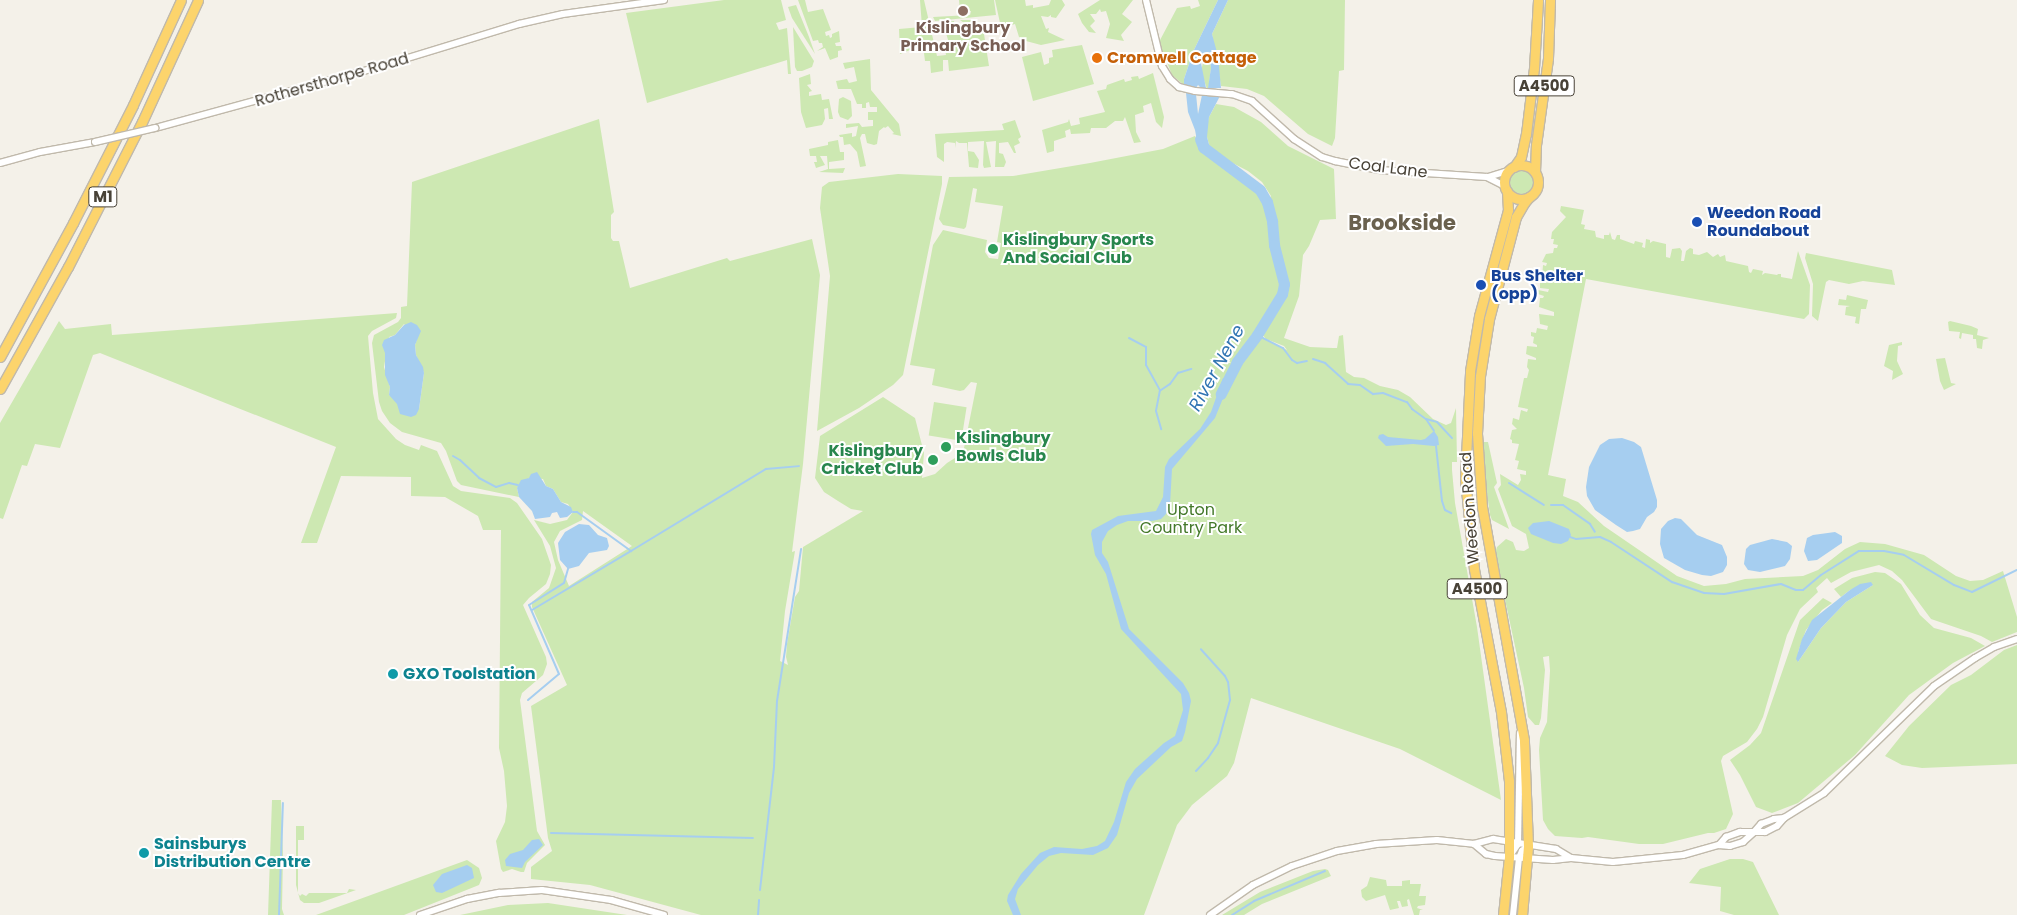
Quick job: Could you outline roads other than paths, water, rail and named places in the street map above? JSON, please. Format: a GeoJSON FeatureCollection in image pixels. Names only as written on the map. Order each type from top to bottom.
{"type":"FeatureCollection","features":[{"type":"Feature","properties":{"kind":"highway","name":"M1"},"geometry":{"type":"LineString","coordinates":[[0,358],[108,156],[181,0]]}},
{"type":"Feature","properties":{"kind":"highway","name":"M1"},"geometry":{"type":"LineString","coordinates":[[0,388],[68,267],[142,122],[198,0]]}},
{"type":"Feature","properties":{"kind":"highway","name":"A4500"},"geometry":{"type":"LineString","coordinates":[[1511,169],[1521,157],[1526,134],[1534,68],[1538,0]]}},
{"type":"Feature","properties":{"kind":"highway","name":"A4500"},"geometry":{"type":"LineString","coordinates":[[1535,172],[1536,145],[1548,58],[1550,0]]}},
{"type":"Feature","properties":{"kind":"highway"},"geometry":{"type":"LineString","coordinates":[[1526,166],[1535,172],[1538,186],[1530,197],[1518,199],[1506,189],[1511,169],[1526,166]]}},
{"type":"Feature","properties":{"kind":"highway","name":"Weedon Road"},"geometry":{"type":"LineString","coordinates":[[1503,915],[1508,857],[1514,843],[1506,752],[1474,569],[1465,479],[1470,371],[1479,316],[1508,210],[1506,189]]}},
{"type":"Feature","properties":{"kind":"highway","name":"Weedon Road"},"geometry":{"type":"LineString","coordinates":[[1522,915],[1523,858],[1528,846],[1527,776],[1520,717],[1482,507],[1477,433],[1480,376],[1489,319],[1516,217],[1524,202],[1530,197]]}},
{"type":"Feature","properties":{"kind":"street","name":"Rothersthorpe Road"},"geometry":{"type":"LineString","coordinates":[[0,163],[40,152],[155,128],[320,84],[519,24],[563,14],[664,0]]}},
{"type":"Feature","properties":{"kind":"street","name":"Coal Lane"},"geometry":{"type":"LineString","coordinates":[[1146,0],[1162,66],[1170,79],[1185,89],[1221,92],[1248,99],[1258,104],[1294,139],[1322,157],[1379,170],[1487,177],[1511,169]]}},
{"type":"Feature","properties":{"kind":"street","name":"Coal Lane"},"geometry":{"type":"LineString","coordinates":[[1487,177],[1506,189]]}},
{"type":"Feature","properties":{"kind":"street"},"geometry":{"type":"LineString","coordinates":[[1474,844],[1486,854],[1508,857],[1553,860],[1571,858],[1613,862],[1682,855],[1719,845],[1726,837],[1740,832],[1754,832],[1767,822],[1784,818],[1824,793],[1934,686],[1994,647],[2017,639]]}},
{"type":"Feature","properties":{"kind":"street","name":"Weedon Road"},"geometry":{"type":"LineString","coordinates":[[1514,843],[1520,717]]}},
{"type":"Feature","properties":{"kind":"street"},"geometry":{"type":"LineString","coordinates":[[1210,915],[1253,885],[1292,866],[1337,851],[1376,844],[1437,840],[1474,844],[1487,839],[1556,849],[1571,858]]}},
{"type":"Feature","properties":{"kind":"street","name":"Weedon Road"},"geometry":{"type":"LineString","coordinates":[[1513,915],[1523,858]]}},
{"type":"Feature","properties":{"kind":"street"},"geometry":{"type":"LineString","coordinates":[[420,915],[474,898],[542,890],[611,900],[664,915]]}},
{"type":"Feature","properties":{"kind":"water"},"geometry":{"type":"Polygon","coordinates":[[[1218,0],[1228,0],[1212,34],[1218,56],[1221,88],[1208,88],[1211,68],[1209,54],[1205,54],[1201,63],[1206,88],[1201,88],[1198,85],[1196,88],[1184,85],[1184,79],[1193,52],[1218,0]]]}},
{"type":"Feature","properties":{"kind":"water"},"geometry":{"type":"Polygon","coordinates":[[[1186,93],[1196,94],[1198,114],[1202,95],[1220,96],[1209,117],[1207,137],[1210,148],[1205,155],[1198,146],[1195,130],[1188,112],[1186,93]]]}},
{"type":"Feature","properties":{"kind":"water"},"geometry":{"type":"Polygon","coordinates":[[[411,322],[417,325],[421,331],[415,345],[416,355],[423,367],[424,373],[419,409],[416,415],[411,417],[400,414],[397,404],[389,395],[390,387],[385,375],[385,353],[382,345],[384,340],[395,335],[404,325],[411,322]]]}},
{"type":"Feature","properties":{"kind":"water"},"geometry":{"type":"Polygon","coordinates":[[[1223,378],[1230,381],[1215,418],[1172,469],[1170,505],[1166,514],[1161,519],[1128,521],[1117,525],[1108,531],[1102,542],[1102,553],[1108,562],[1129,629],[1183,683],[1189,693],[1191,701],[1182,741],[1171,747],[1137,779],[1129,793],[1117,835],[1108,848],[1093,855],[1061,853],[1049,856],[1038,865],[1018,889],[1015,899],[1021,915],[1013,915],[1007,901],[1008,895],[1021,874],[1040,853],[1054,847],[1082,849],[1097,846],[1105,841],[1114,822],[1126,782],[1135,769],[1164,743],[1175,736],[1183,710],[1181,694],[1121,629],[1106,574],[1095,555],[1091,534],[1092,530],[1118,516],[1156,511],[1163,497],[1165,467],[1169,459],[1200,429],[1211,412],[1223,378]]]}},
{"type":"Feature","properties":{"kind":"water"},"geometry":{"type":"Polygon","coordinates":[[[1434,431],[1438,437],[1439,445],[1434,446],[1413,444],[1386,446],[1378,438],[1379,435],[1383,434],[1388,437],[1421,440],[1434,431]]]}},
{"type":"Feature","properties":{"kind":"water"},"geometry":{"type":"Polygon","coordinates":[[[1622,438],[1634,442],[1641,447],[1657,500],[1657,507],[1647,517],[1640,529],[1627,532],[1595,510],[1587,496],[1586,487],[1589,467],[1600,445],[1609,439],[1622,438]]]}},
{"type":"Feature","properties":{"kind":"water"},"geometry":{"type":"Polygon","coordinates":[[[537,472],[546,486],[553,489],[561,502],[571,507],[573,512],[567,517],[560,518],[557,512],[552,513],[550,517],[535,519],[532,511],[519,497],[517,488],[521,480],[529,478],[531,474],[537,472]]]}},
{"type":"Feature","properties":{"kind":"water"},"geometry":{"type":"Polygon","coordinates":[[[1675,518],[1681,519],[1697,535],[1722,545],[1727,557],[1727,565],[1723,572],[1711,576],[1702,575],[1685,570],[1664,558],[1660,544],[1661,529],[1668,521],[1675,518]]]}},
{"type":"Feature","properties":{"kind":"water"},"geometry":{"type":"Polygon","coordinates":[[[1549,521],[1569,529],[1571,535],[1568,541],[1561,544],[1553,543],[1531,534],[1528,528],[1533,523],[1549,521]]]}},
{"type":"Feature","properties":{"kind":"water"},"geometry":{"type":"Polygon","coordinates":[[[579,524],[589,525],[598,535],[607,538],[609,546],[607,550],[589,553],[579,566],[568,569],[560,560],[558,543],[565,532],[579,524]]]}},
{"type":"Feature","properties":{"kind":"water"},"geometry":{"type":"Polygon","coordinates":[[[1835,532],[1842,536],[1842,543],[1817,560],[1808,561],[1804,551],[1807,538],[1813,535],[1835,532]]]}},
{"type":"Feature","properties":{"kind":"water"},"geometry":{"type":"Polygon","coordinates":[[[1772,539],[1787,542],[1792,546],[1790,559],[1785,566],[1760,572],[1748,570],[1744,564],[1746,549],[1750,545],[1772,539]]]}},
{"type":"Feature","properties":{"kind":"water"},"geometry":{"type":"Polygon","coordinates":[[[1871,582],[1873,585],[1846,602],[1821,628],[1798,662],[1796,659],[1802,639],[1812,620],[1850,590],[1860,584],[1871,582]]]}},
{"type":"Feature","properties":{"kind":"water"},"geometry":{"type":"Polygon","coordinates":[[[539,839],[543,845],[525,862],[522,868],[506,866],[505,860],[510,854],[523,850],[532,840],[539,839]]]}},
{"type":"Feature","properties":{"kind":"water"},"geometry":{"type":"Polygon","coordinates":[[[467,865],[472,868],[474,878],[442,893],[436,892],[433,885],[442,874],[467,865]]]}},
{"type":"Feature","properties":{"kind":"waterway","name":"River Nene"},"geometry":{"type":"LineString","coordinates":[[1200,139],[1203,147],[1260,190],[1267,202],[1272,221],[1274,245],[1284,284],[1282,294],[1257,335],[1237,362],[1221,394]]}},
{"type":"Feature","properties":{"kind":"waterway"},"geometry":{"type":"LineString","coordinates":[[1257,335],[1283,348],[1292,360],[1297,363],[1307,361]]}},
{"type":"Feature","properties":{"kind":"waterway"},"geometry":{"type":"LineString","coordinates":[[1129,338],[1146,347],[1146,365],[1160,390],[1156,411],[1161,429]]}},
{"type":"Feature","properties":{"kind":"waterway"},"geometry":{"type":"LineString","coordinates":[[1313,359],[1325,363],[1348,384],[1360,385],[1373,394],[1383,393],[1407,402],[1412,409],[1426,419],[1434,431]]}},
{"type":"Feature","properties":{"kind":"waterway"},"geometry":{"type":"LineString","coordinates":[[1161,390],[1170,384],[1178,373],[1191,369]]}},
{"type":"Feature","properties":{"kind":"waterway"},"geometry":{"type":"LineString","coordinates":[[1426,419],[1437,422],[1452,438]]}},
{"type":"Feature","properties":{"kind":"waterway"},"geometry":{"type":"LineString","coordinates":[[1436,446],[1442,501],[1445,510],[1451,513]]}},
{"type":"Feature","properties":{"kind":"waterway"},"geometry":{"type":"LineString","coordinates":[[453,456],[479,478],[496,487],[509,483],[518,485]]}},
{"type":"Feature","properties":{"kind":"waterway"},"geometry":{"type":"LineString","coordinates":[[573,512],[577,512],[631,551],[766,469],[799,466]]}},
{"type":"Feature","properties":{"kind":"waterway"},"geometry":{"type":"LineString","coordinates":[[1509,483],[1544,505]]}},
{"type":"Feature","properties":{"kind":"waterway"},"geometry":{"type":"LineString","coordinates":[[1551,505],[1563,505],[1590,524],[1595,532]]}},
{"type":"Feature","properties":{"kind":"waterway"},"geometry":{"type":"LineString","coordinates":[[1570,537],[1576,539],[1600,537],[1611,542],[1672,582],[1704,593],[1724,594],[1781,584],[1796,590],[1803,590],[1821,575],[1859,551],[1884,551],[1904,555],[1954,585],[1972,592],[2017,570]]}},
{"type":"Feature","properties":{"kind":"waterway"},"geometry":{"type":"LineString","coordinates":[[760,890],[774,767],[777,701],[801,549]]}},
{"type":"Feature","properties":{"kind":"waterway"},"geometry":{"type":"LineString","coordinates":[[532,610],[631,551]]}},
{"type":"Feature","properties":{"kind":"waterway"},"geometry":{"type":"LineString","coordinates":[[528,700],[559,674],[529,605],[564,583],[568,569]]}},
{"type":"Feature","properties":{"kind":"waterway"},"geometry":{"type":"LineString","coordinates":[[1196,771],[1218,743],[1230,700],[1228,682],[1225,676],[1201,649]]}},
{"type":"Feature","properties":{"kind":"waterway"},"geometry":{"type":"LineString","coordinates":[[279,915],[283,803]]}},
{"type":"Feature","properties":{"kind":"waterway"},"geometry":{"type":"LineString","coordinates":[[551,833],[753,838]]}},
{"type":"Feature","properties":{"kind":"waterway"},"geometry":{"type":"LineString","coordinates":[[1232,915],[1254,901],[1325,871]]}},
{"type":"Feature","properties":{"kind":"waterway"},"geometry":{"type":"LineString","coordinates":[[758,915],[759,900]]}},
{"type":"Feature","properties":{"kind":"place","name":"Kislingbury Primary School"},"geometry":{"type":"Point","coordinates":[963,11]}},
{"type":"Feature","properties":{"kind":"place","name":"Cromwell Cottage"},"geometry":{"type":"Point","coordinates":[1097,58]}},
{"type":"Feature","properties":{"kind":"place","name":"Weedon Road Roundabout"},"geometry":{"type":"Point","coordinates":[1697,222]}},
{"type":"Feature","properties":{"kind":"place","name":"Kislingbury Sports And Social Club"},"geometry":{"type":"Point","coordinates":[993,249]}},
{"type":"Feature","properties":{"kind":"place","name":"Bus Shelter (opp)"},"geometry":{"type":"Point","coordinates":[1481,285]}},
{"type":"Feature","properties":{"kind":"place","name":"Kislingbury Bowls Club"},"geometry":{"type":"Point","coordinates":[946,447]}},
{"type":"Feature","properties":{"kind":"place","name":"Kislingbury Cricket Club"},"geometry":{"type":"Point","coordinates":[933,460]}},
{"type":"Feature","properties":{"kind":"place","name":"GXO Toolstation"},"geometry":{"type":"Point","coordinates":[393,674]}},
{"type":"Feature","properties":{"kind":"place","name":"Sainsburys Distribution Centre"},"geometry":{"type":"Point","coordinates":[144,853]}},
{"type":"Feature","properties":{"kind":"district","name":"Brookside"},"geometry":{"type":"Point","coordinates":[1402,223]}},
{"type":"Feature","properties":{"kind":"park label","name":"Upton Country Park"},"geometry":{"type":"Point","coordinates":[1191,519]}}]}
